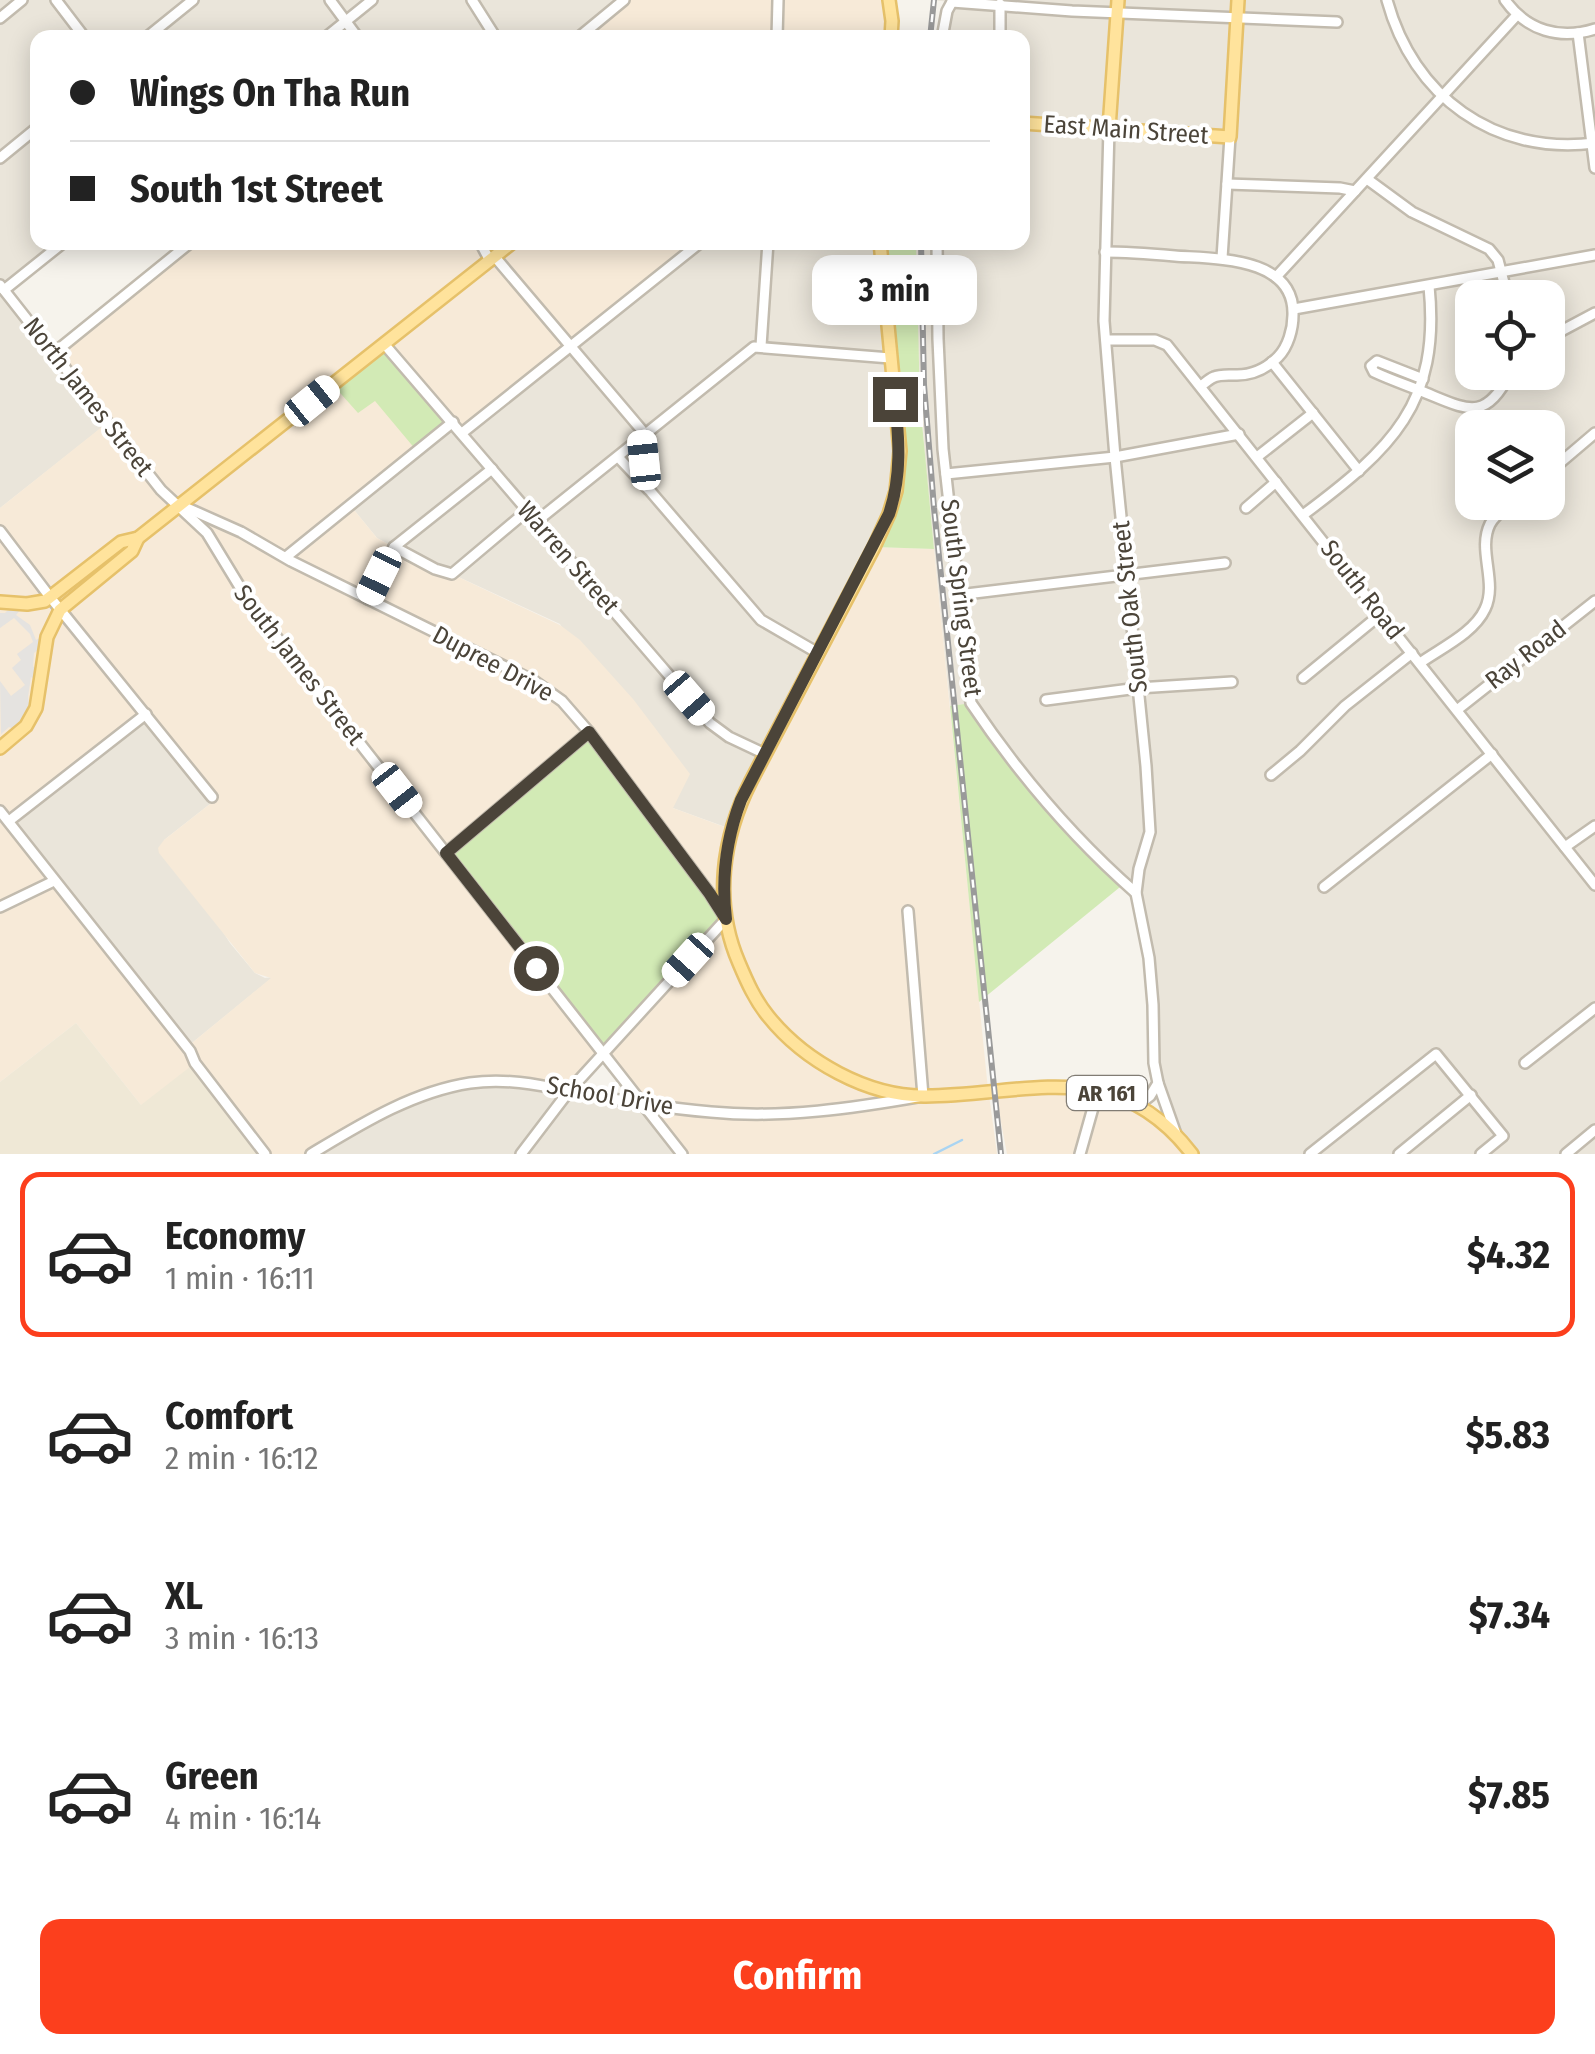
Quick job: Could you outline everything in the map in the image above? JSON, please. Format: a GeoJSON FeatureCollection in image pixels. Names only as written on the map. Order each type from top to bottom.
{"type":"FeatureCollection","features":[{"type":"Feature","properties":{"kind":"main road"},"geometry":{"type":"LineString","coordinates":[[888,0],[891,30]]}},
{"type":"Feature","properties":{"kind":"main road"},"geometry":{"type":"LineString","coordinates":[[1230,136],[1238,0]]}},
{"type":"Feature","properties":{"kind":"main road"},"geometry":{"type":"LineString","coordinates":[[1109,128],[1118,7]]}},
{"type":"Feature","properties":{"kind":"main road","name":"East Main Street"},"geometry":{"type":"LineString","coordinates":[[1030,124],[1230,136]]}},
{"type":"Feature","properties":{"kind":"main road"},"geometry":{"type":"LineString","coordinates":[[0,602],[37,603],[50,597],[122,542],[138,538],[504,250]]}},
{"type":"Feature","properties":{"kind":"main road","name":"AR 161"},"geometry":{"type":"LineString","coordinates":[[881,250],[900,451],[896,492],[882,530],[741,800],[727,843],[724,892],[730,942],[749,986],[770,1019],[814,1058],[852,1079],[924,1096],[1054,1086],[1098,1090],[1156,1118],[1192,1154]]}},
{"type":"Feature","properties":{"kind":"main road"},"geometry":{"type":"LineString","coordinates":[[0,748],[26,726],[36,708],[47,637],[60,610],[132,552],[138,538]]}},
{"type":"Feature","properties":{"kind":"street"},"geometry":{"type":"LineString","coordinates":[[0,18],[22,0]]}},
{"type":"Feature","properties":{"kind":"street"},"geometry":{"type":"LineString","coordinates":[[56,0],[79,30]]}},
{"type":"Feature","properties":{"kind":"street"},"geometry":{"type":"LineString","coordinates":[[156,30],[193,0]]}},
{"type":"Feature","properties":{"kind":"street"},"geometry":{"type":"LineString","coordinates":[[330,0],[352,30]]}},
{"type":"Feature","properties":{"kind":"street"},"geometry":{"type":"LineString","coordinates":[[335,30],[372,0]]}},
{"type":"Feature","properties":{"kind":"street"},"geometry":{"type":"LineString","coordinates":[[472,0],[491,30]]}},
{"type":"Feature","properties":{"kind":"street"},"geometry":{"type":"LineString","coordinates":[[587,30],[623,0]]}},
{"type":"Feature","properties":{"kind":"street"},"geometry":{"type":"LineString","coordinates":[[778,0],[778,30]]}},
{"type":"Feature","properties":{"kind":"street"},"geometry":{"type":"LineString","coordinates":[[1387,0],[1408,54],[1442,96],[1474,119],[1509,135],[1561,145],[1594,143]]}},
{"type":"Feature","properties":{"kind":"street"},"geometry":{"type":"LineString","coordinates":[[1505,0],[1517,15],[1541,30],[1578,34],[1595,29]]}},
{"type":"Feature","properties":{"kind":"street"},"geometry":{"type":"LineString","coordinates":[[944,30],[952,1],[1118,7],[1337,22]]}},
{"type":"Feature","properties":{"kind":"street"},"geometry":{"type":"LineString","coordinates":[[1000,4],[1000,30]]}},
{"type":"Feature","properties":{"kind":"street"},"geometry":{"type":"LineString","coordinates":[[1276,277],[1517,15]]}},
{"type":"Feature","properties":{"kind":"street"},"geometry":{"type":"LineString","coordinates":[[1578,34],[1595,168]]}},
{"type":"Feature","properties":{"kind":"street","name":"South Oak Street"},"geometry":{"type":"LineString","coordinates":[[1109,128],[1106,340],[1150,832],[1136,892],[1154,1005],[1154,1063],[1177,1136]]}},
{"type":"Feature","properties":{"kind":"street"},"geometry":{"type":"LineString","coordinates":[[0,158],[30,134]]}},
{"type":"Feature","properties":{"kind":"street"},"geometry":{"type":"LineString","coordinates":[[1222,258],[1230,136]]}},
{"type":"Feature","properties":{"kind":"street"},"geometry":{"type":"LineString","coordinates":[[1366,179],[1412,212],[1489,250],[1498,260],[1504,280]]}},
{"type":"Feature","properties":{"kind":"street"},"geometry":{"type":"LineString","coordinates":[[1227,184],[1355,191]]}},
{"type":"Feature","properties":{"kind":"street"},"geometry":{"type":"LineString","coordinates":[[2,288],[53,250]]}},
{"type":"Feature","properties":{"kind":"street"},"geometry":{"type":"LineString","coordinates":[[54,353],[180,250]]}},
{"type":"Feature","properties":{"kind":"street"},"geometry":{"type":"LineString","coordinates":[[486,250],[644,435],[651,492]]}},
{"type":"Feature","properties":{"kind":"street"},"geometry":{"type":"LineString","coordinates":[[462,433],[691,250]]}},
{"type":"Feature","properties":{"kind":"street"},"geometry":{"type":"LineString","coordinates":[[761,346],[767,250]]}},
{"type":"Feature","properties":{"kind":"street","name":"South Spring Street"},"geometry":{"type":"LineString","coordinates":[[937,250],[939,392],[971,703],[1045,803],[1136,892]]}},
{"type":"Feature","properties":{"kind":"street"},"geometry":{"type":"LineString","coordinates":[[1106,252],[1222,258],[1253,265],[1276,277],[1294,309],[1285,348],[1272,362],[1250,374],[1215,376],[1201,386]]}},
{"type":"Feature","properties":{"kind":"street"},"geometry":{"type":"LineString","coordinates":[[1294,309],[1595,255]]}},
{"type":"Feature","properties":{"kind":"street"},"geometry":{"type":"LineString","coordinates":[[1303,515],[1359,471],[1403,421],[1421,385],[1430,350],[1429,286]]}},
{"type":"Feature","properties":{"kind":"street","name":"North James Street"},"geometry":{"type":"LineString","coordinates":[[2,288],[161,490],[179,504]]}},
{"type":"Feature","properties":{"kind":"street"},"geometry":{"type":"LineString","coordinates":[[1565,329],[1595,313]]}},
{"type":"Feature","properties":{"kind":"street","name":"South Road"},"geometry":{"type":"LineString","coordinates":[[1106,340],[1162,342],[1201,386],[1595,885]]}},
{"type":"Feature","properties":{"kind":"street","name":"Warren Street"},"geometry":{"type":"LineString","coordinates":[[385,344],[710,723],[765,754]]}},
{"type":"Feature","properties":{"kind":"street"},"geometry":{"type":"LineString","coordinates":[[537,521],[748,350],[761,346],[890,358]]}},
{"type":"Feature","properties":{"kind":"street"},"geometry":{"type":"LineString","coordinates":[[1421,385],[1374,372],[1371,366],[1378,360],[1421,385],[1434,396],[1464,408],[1484,405],[1501,390]]}},
{"type":"Feature","properties":{"kind":"street"},"geometry":{"type":"LineString","coordinates":[[1272,362],[1359,471]]}},
{"type":"Feature","properties":{"kind":"street"},"geometry":{"type":"LineString","coordinates":[[1257,457],[1312,413]]}},
{"type":"Feature","properties":{"kind":"street"},"geometry":{"type":"LineString","coordinates":[[286,556],[453,422]]}},
{"type":"Feature","properties":{"kind":"street"},"geometry":{"type":"LineString","coordinates":[[1565,458],[1595,432]]}},
{"type":"Feature","properties":{"kind":"street"},"geometry":{"type":"LineString","coordinates":[[946,474],[1115,457],[1239,434]]}},
{"type":"Feature","properties":{"kind":"street"},"geometry":{"type":"LineString","coordinates":[[618,457],[761,620],[818,653]]}},
{"type":"Feature","properties":{"kind":"street"},"geometry":{"type":"LineString","coordinates":[[368,598],[394,547],[492,469]]}},
{"type":"Feature","properties":{"kind":"street"},"geometry":{"type":"LineString","coordinates":[[1246,508],[1276,482]]}},
{"type":"Feature","properties":{"kind":"street","name":"Dupree Drive"},"geometry":{"type":"LineString","coordinates":[[179,504],[534,681],[562,701],[726,919]]}},
{"type":"Feature","properties":{"kind":"street","name":"South James Street"},"geometry":{"type":"LineString","coordinates":[[179,504],[207,533],[249,602],[682,1154]]}},
{"type":"Feature","properties":{"kind":"street"},"geometry":{"type":"LineString","coordinates":[[394,547],[452,574],[528,510]]}},
{"type":"Feature","properties":{"kind":"street"},"geometry":{"type":"LineString","coordinates":[[1420,663],[1472,626],[1484,610],[1490,587],[1487,532],[1493,520]]}},
{"type":"Feature","properties":{"kind":"street"},"geometry":{"type":"LineString","coordinates":[[0,531],[212,796]]}},
{"type":"Feature","properties":{"kind":"street"},"geometry":{"type":"LineString","coordinates":[[958,595],[1225,562]]}},
{"type":"Feature","properties":{"kind":"street","name":"Ray Road"},"geometry":{"type":"LineString","coordinates":[[1457,710],[1595,601]]}},
{"type":"Feature","properties":{"kind":"street"},"geometry":{"type":"LineString","coordinates":[[1303,678],[1381,614]]}},
{"type":"Feature","properties":{"kind":"street"},"geometry":{"type":"LineString","coordinates":[[1271,775],[1344,706],[1412,653]]}},
{"type":"Feature","properties":{"kind":"street"},"geometry":{"type":"LineString","coordinates":[[1046,700],[1138,688],[1232,682]]}},
{"type":"Feature","properties":{"kind":"street"},"geometry":{"type":"LineString","coordinates":[[9,821],[146,714]]}},
{"type":"Feature","properties":{"kind":"street"},"geometry":{"type":"LineString","coordinates":[[446,853],[589,732]]}},
{"type":"Feature","properties":{"kind":"street"},"geometry":{"type":"LineString","coordinates":[[1324,887],[1492,754]]}},
{"type":"Feature","properties":{"kind":"street"},"geometry":{"type":"LineString","coordinates":[[0,811],[187,1047],[265,1154]]}},
{"type":"Feature","properties":{"kind":"street"},"geometry":{"type":"LineString","coordinates":[[1566,848],[1595,826]]}},
{"type":"Feature","properties":{"kind":"street"},"geometry":{"type":"LineString","coordinates":[[0,907],[54,881]]}},
{"type":"Feature","properties":{"kind":"street"},"geometry":{"type":"LineString","coordinates":[[908,911],[924,1096]]}},
{"type":"Feature","properties":{"kind":"street"},"geometry":{"type":"LineString","coordinates":[[521,1154],[568,1091],[726,919]]}},
{"type":"Feature","properties":{"kind":"street"},"geometry":{"type":"LineString","coordinates":[[1525,1063],[1595,1008]]}},
{"type":"Feature","properties":{"kind":"street"},"geometry":{"type":"LineString","coordinates":[[1310,1154],[1436,1054],[1502,1136],[1481,1154]]}},
{"type":"Feature","properties":{"kind":"street"},"geometry":{"type":"LineString","coordinates":[[1137,1106],[1158,1083]]}},
{"type":"Feature","properties":{"kind":"street","name":"School Drive"},"geometry":{"type":"LineString","coordinates":[[311,1154],[384,1112],[427,1094],[466,1084],[538,1084],[714,1113],[868,1106],[924,1096]]}},
{"type":"Feature","properties":{"kind":"street"},"geometry":{"type":"LineString","coordinates":[[1080,1154],[1098,1090]]}},
{"type":"Feature","properties":{"kind":"street"},"geometry":{"type":"LineString","coordinates":[[1399,1154],[1471,1095]]}},
{"type":"Feature","properties":{"kind":"street"},"geometry":{"type":"LineString","coordinates":[[1566,1154],[1595,1130]]}},
{"type":"Feature","properties":{"kind":"shaded area"},"geometry":{"type":"Polygon","coordinates":[[[0,0],[624,0],[587,30],[353,30],[346,21],[334,30],[30,30],[30,250],[56,250],[4,291],[109,422],[0,508],[0,0]]]}},
{"type":"Feature","properties":{"kind":"shaded area"},"geometry":{"type":"Polygon","coordinates":[[[624,0],[889,0],[891,30],[588,30],[624,0]]]}},
{"type":"Feature","properties":{"kind":"shaded area"},"geometry":{"type":"Polygon","coordinates":[[[930,0],[1595,0],[1595,1154],[1192,1154],[1177,1136],[1158,1083],[1153,1005],[1136,893],[1045,803],[971,703],[950,706],[925,458],[916,250],[1030,250],[1030,30],[945,30],[952,2],[930,0]]]}},
{"type":"Feature","properties":{"kind":"shaded area"},"geometry":{"type":"Polygon","coordinates":[[[182,250],[692,250],[462,433],[453,423],[350,505],[377,538],[435,569],[560,625],[580,640],[633,699],[690,774],[673,808],[730,829],[874,547],[934,549],[997,1154],[682,1154],[602,1054],[569,1091],[477,1083],[427,1094],[311,1154],[265,1154],[141,1105],[76,1023],[0,1082],[0,508],[108,422],[54,353],[182,250]],[[146,714],[9,821],[187,1047],[271,978],[255,973],[159,853],[164,840],[215,800],[146,714]]]}},
{"type":"Feature","properties":{"kind":"shaded area"},"geometry":{"type":"Polygon","coordinates":[[[691,250],[881,250],[900,451],[894,501],[731,829],[673,808],[560,624],[435,569],[377,538],[350,505],[452,421],[691,250]]]}},
{"type":"Feature","properties":{"kind":"shaded area"},"geometry":{"type":"Polygon","coordinates":[[[11,607],[21,609],[16,615],[30,625],[36,640],[43,636],[42,646],[34,653],[37,681],[31,677],[30,710],[16,730],[9,727],[1,734],[0,681],[11,696],[25,685],[12,668],[21,660],[17,654],[33,642],[14,618],[0,628],[0,613],[11,607]]]}},
{"type":"Feature","properties":{"kind":"shaded area"},"geometry":{"type":"Polygon","coordinates":[[[146,714],[215,800],[164,840],[230,943],[255,973],[273,977],[187,1047],[9,821],[146,714]]]}},
{"type":"Feature","properties":{"kind":"shaded area"},"geometry":{"type":"Polygon","coordinates":[[[76,1023],[141,1105],[195,1063],[265,1154],[0,1154],[0,1082],[76,1023]]]}},
{"type":"Feature","properties":{"kind":"shaded area"},"geometry":{"type":"Polygon","coordinates":[[[513,1082],[642,1102],[682,1154],[311,1154],[384,1112],[467,1084],[513,1082]]]}},
{"type":"Feature","properties":{"kind":"shaded area"},"geometry":{"type":"Polygon","coordinates":[[[1077,1087],[1145,1111],[1192,1154],[1007,1154],[995,1090],[1077,1087]]]}},
{"type":"Feature","properties":{"kind":"green space"},"geometry":{"type":"Polygon","coordinates":[[[881,250],[916,250],[920,402],[934,549],[874,547],[898,482],[881,250]]]}},
{"type":"Feature","properties":{"kind":"green space"},"geometry":{"type":"Polygon","coordinates":[[[385,345],[452,421],[416,450],[375,401],[358,413],[333,385],[385,345]]]}},
{"type":"Feature","properties":{"kind":"green space"},"geometry":{"type":"Polygon","coordinates":[[[971,703],[1045,803],[1125,883],[979,1002],[950,706],[971,703]]]}},
{"type":"Feature","properties":{"kind":"green space"},"geometry":{"type":"Polygon","coordinates":[[[589,732],[726,919],[602,1054],[446,853],[589,732]]]}},
{"type":"Feature","properties":{"kind":"waterway"},"geometry":{"type":"LineString","coordinates":[[934,1154],[962,1140]]}},
{"type":"Feature","properties":{"kind":"railway"},"geometry":{"type":"LineString","coordinates":[[931,30],[934,0]]}},
{"type":"Feature","properties":{"kind":"railway"},"geometry":{"type":"LineString","coordinates":[[921,250],[924,385],[934,508],[1001,1154]]}},
{"type":"Feature","properties":{"kind":"route"},"geometry":{"type":"LineString","coordinates":[[536,968],[446,853],[589,732],[726,919],[725,854],[741,800],[889,514],[900,462],[895,399]]}}]}
